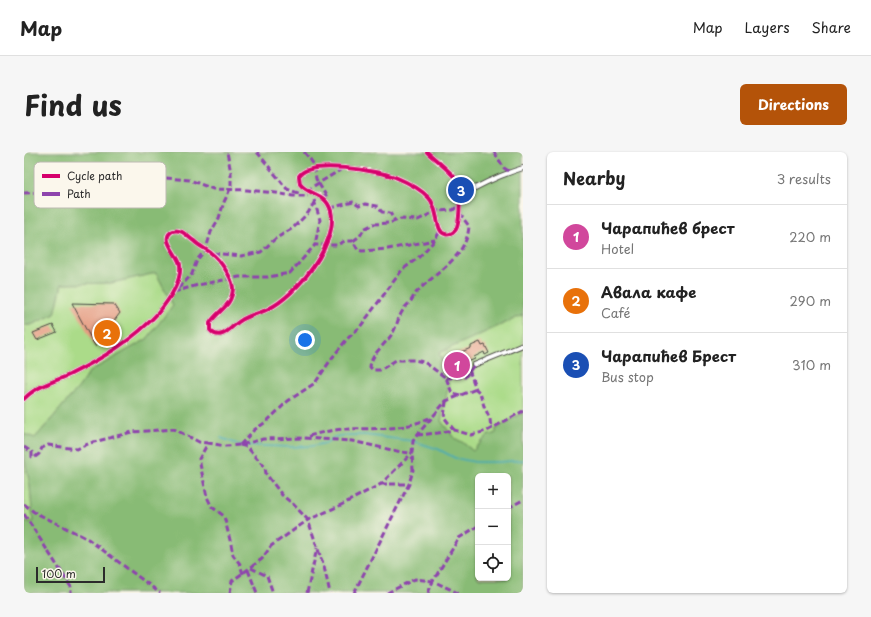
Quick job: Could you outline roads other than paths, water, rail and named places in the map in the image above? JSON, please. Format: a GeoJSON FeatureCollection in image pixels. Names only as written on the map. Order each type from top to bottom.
{"type":"FeatureCollection","features":[{"type":"Feature","properties":{"kind":"street"},"geometry":{"type":"LineString","coordinates":[[24,399],[42,386],[87,365],[126,342],[156,315],[174,292],[180,275],[179,260],[168,242],[170,233],[175,230],[184,233],[198,245],[212,253],[231,279],[233,288],[231,300],[210,323],[210,330],[212,333],[222,335],[226,333],[240,320],[268,309],[294,290],[314,267],[326,242],[331,223],[330,209],[324,200],[319,195],[307,190],[300,184],[299,176],[303,171],[324,167],[362,169],[395,177],[417,187],[430,198],[437,213],[439,229],[442,233],[446,235],[454,232],[457,226],[459,197],[456,179],[426,152]]}},
{"type":"Feature","properties":{"kind":"street"},"geometry":{"type":"LineString","coordinates":[[459,197],[476,187],[523,168]]}},
{"type":"Feature","properties":{"kind":"street"},"geometry":{"type":"LineString","coordinates":[[474,365],[523,345]]}},
{"type":"Feature","properties":{"kind":"waterway"},"geometry":{"type":"LineString","coordinates":[[221,438],[240,445],[291,447],[312,446],[326,443],[334,437],[346,435],[364,435],[413,441],[438,449],[455,458],[475,462],[523,460]]}},
{"type":"Feature","properties":{"kind":"place","name":"Чарапићев Брест"},"geometry":{"type":"Point","coordinates":[461,190]}},
{"type":"Feature","properties":{"kind":"place","name":"Авала кафе"},"geometry":{"type":"Point","coordinates":[107,333]}},
{"type":"Feature","properties":{"kind":"place","name":"Чарапићев брест"},"geometry":{"type":"Point","coordinates":[457,365]}}]}
